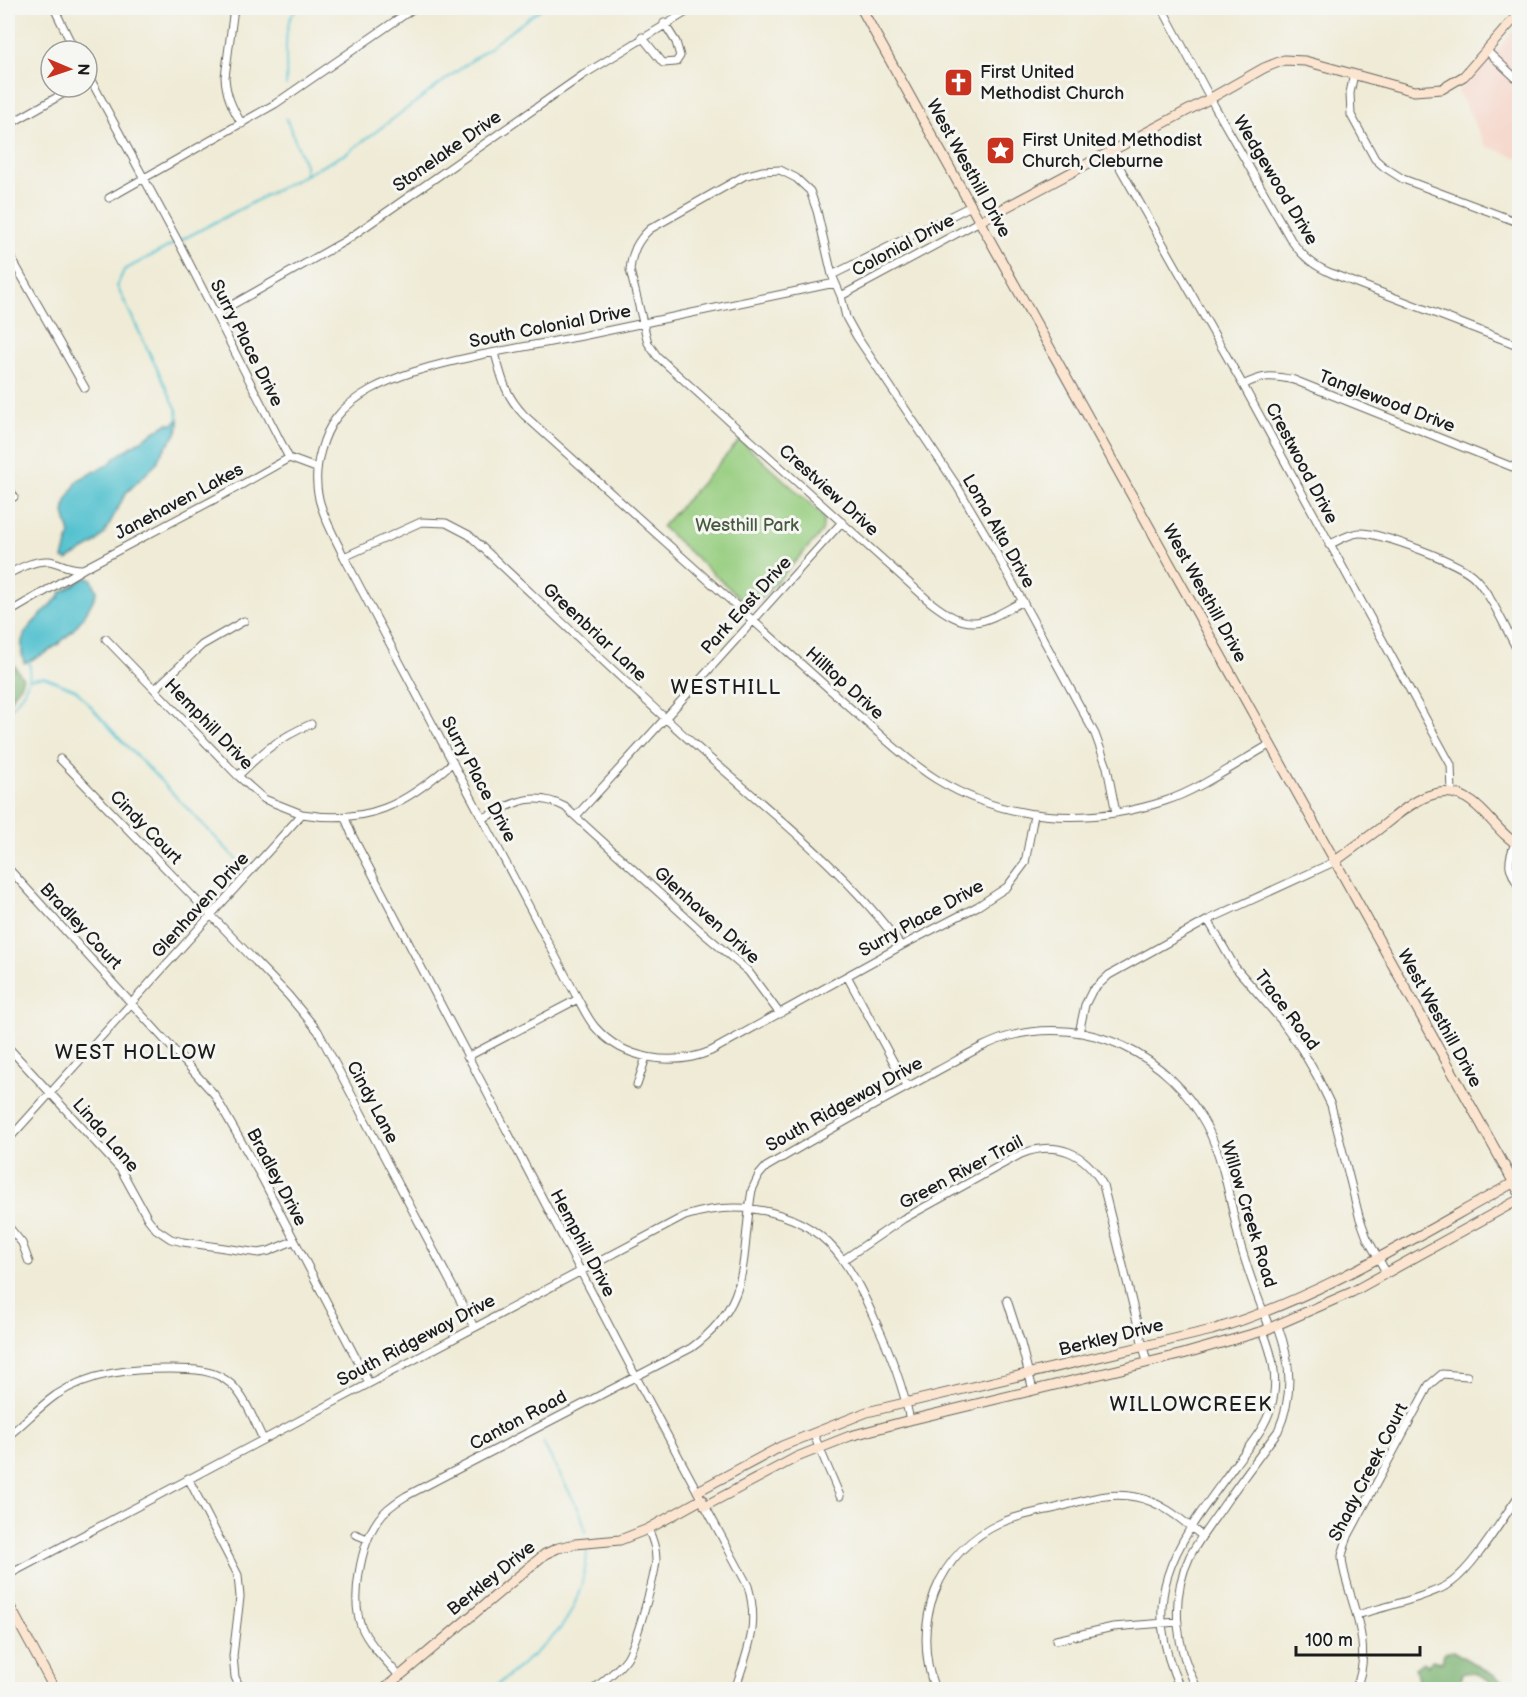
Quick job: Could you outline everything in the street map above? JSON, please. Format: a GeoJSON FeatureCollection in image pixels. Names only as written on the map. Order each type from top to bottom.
{"type":"FeatureCollection","features":[{"type":"Feature","properties":{"kind":"street"},"geometry":{"type":"LineString","coordinates":[[54,8],[69,39]]}},
{"type":"Feature","properties":{"kind":"street"},"geometry":{"type":"LineString","coordinates":[[234,8],[225,77],[232,109],[242,124]]}},
{"type":"Feature","properties":{"kind":"street"},"geometry":{"type":"LineString","coordinates":[[109,198],[242,124],[312,80],[414,8]]}},
{"type":"Feature","properties":{"kind":"street","name":"Stonelake Drive"},"geometry":{"type":"LineString","coordinates":[[216,314],[345,240],[484,142],[642,37],[693,8]]}},
{"type":"Feature","properties":{"kind":"street","name":"West Westhill Drive"},"geometry":{"type":"LineString","coordinates":[[861,8],[1334,862],[1516,1182],[1520,1194]]}},
{"type":"Feature","properties":{"kind":"street","name":"Wedgewood Drive"},"geometry":{"type":"LineString","coordinates":[[1162,8],[1291,240],[1311,263],[1520,346]]}},
{"type":"Feature","properties":{"kind":"street"},"geometry":{"type":"LineString","coordinates":[[980,221],[1264,68],[1284,60],[1305,61],[1414,91],[1434,91],[1458,81],[1520,12]]}},
{"type":"Feature","properties":{"kind":"street"},"geometry":{"type":"LineString","coordinates":[[642,37],[663,63],[676,63],[680,56],[676,42],[664,23]]}},
{"type":"Feature","properties":{"kind":"street"},"geometry":{"type":"LineString","coordinates":[[1487,51],[1520,82]]}},
{"type":"Feature","properties":{"kind":"street"},"geometry":{"type":"LineString","coordinates":[[1354,74],[1350,93],[1351,115],[1375,159],[1403,179],[1520,223]]}},
{"type":"Feature","properties":{"kind":"street","name":"Surry Place Drive"},"geometry":{"type":"LineString","coordinates":[[99,97],[176,237],[289,458]]}},
{"type":"Feature","properties":{"kind":"street"},"geometry":{"type":"LineString","coordinates":[[8,125],[54,99]]}},
{"type":"Feature","properties":{"kind":"street","name":"Crestwood Drive"},"geometry":{"type":"LineString","coordinates":[[1111,152],[1243,385],[1451,765],[1452,793]]}},
{"type":"Feature","properties":{"kind":"street","name":"Crestview Drive"},"geometry":{"type":"LineString","coordinates":[[832,275],[810,191],[796,178],[780,171],[762,171],[744,176],[650,229],[635,247],[630,270],[648,344],[657,356],[929,601],[948,616],[964,622],[979,623],[1023,601]]}},
{"type":"Feature","properties":{"kind":"street","name":"Colonial Drive"},"geometry":{"type":"LineString","coordinates":[[832,275],[971,206]]}},
{"type":"Feature","properties":{"kind":"street","name":"Colonial Drive"},"geometry":{"type":"LineString","coordinates":[[841,296],[980,221]]}},
{"type":"Feature","properties":{"kind":"street"},"geometry":{"type":"LineString","coordinates":[[8,252],[85,388]]}},
{"type":"Feature","properties":{"kind":"street","name":"Loma Alta Drive"},"geometry":{"type":"LineString","coordinates":[[832,275],[841,296],[846,317],[857,337],[957,486],[1023,601],[1099,743],[1107,767],[1116,813]]}},
{"type":"Feature","properties":{"kind":"street","name":"South Colonial Drive"},"geometry":{"type":"LineString","coordinates":[[315,468],[324,440],[336,418],[354,399],[413,372],[835,283]]}},
{"type":"Feature","properties":{"kind":"street","name":"Hilltop Drive"},"geometry":{"type":"LineString","coordinates":[[495,353],[502,382],[512,402],[886,740],[936,779],[964,794],[994,806],[1034,815],[1058,817],[1116,813],[1174,798],[1269,745]]}},
{"type":"Feature","properties":{"kind":"street","name":"Tanglewood Drive"},"geometry":{"type":"LineString","coordinates":[[1243,385],[1260,377],[1271,376],[1294,380],[1520,470]]}},
{"type":"Feature","properties":{"kind":"street"},"geometry":{"type":"LineString","coordinates":[[289,458],[315,468]]}},
{"type":"Feature","properties":{"kind":"street","name":"Janehaven Lakes"},"geometry":{"type":"LineString","coordinates":[[8,613],[69,578],[78,570],[289,458]]}},
{"type":"Feature","properties":{"kind":"street","name":"Surry Place Drive"},"geometry":{"type":"LineString","coordinates":[[315,468],[316,489],[321,509],[344,557],[578,999],[596,1028],[612,1042],[630,1052],[665,1060],[697,1057],[978,906],[1007,887],[1026,862],[1034,815]]}},
{"type":"Feature","properties":{"kind":"street"},"geometry":{"type":"LineString","coordinates":[[8,486],[14,498]]}},
{"type":"Feature","properties":{"kind":"street","name":"Greenbriar Lane"},"geometry":{"type":"LineString","coordinates":[[344,557],[421,522],[446,522],[458,527],[666,719],[832,867],[879,915],[901,946]]}},
{"type":"Feature","properties":{"kind":"street","name":"Park East Drive"},"geometry":{"type":"LineString","coordinates":[[576,816],[842,522]]}},
{"type":"Feature","properties":{"kind":"street"},"geometry":{"type":"LineString","coordinates":[[1329,545],[1344,537],[1362,533],[1386,538],[1453,563],[1476,578],[1520,654]]}},
{"type":"Feature","properties":{"kind":"street"},"geometry":{"type":"LineString","coordinates":[[8,574],[23,566],[50,561],[78,570]]}},
{"type":"Feature","properties":{"kind":"street"},"geometry":{"type":"LineString","coordinates":[[154,689],[202,645],[244,621]]}},
{"type":"Feature","properties":{"kind":"street","name":"Hemphill Drive"},"geometry":{"type":"LineString","coordinates":[[106,639],[238,776],[264,799],[302,814]]}},
{"type":"Feature","properties":{"kind":"street"},"geometry":{"type":"LineString","coordinates":[[238,776],[285,736],[311,724]]}},
{"type":"Feature","properties":{"kind":"street","name":"Cindy Court"},"geometry":{"type":"LineString","coordinates":[[60,759],[211,916]]}},
{"type":"Feature","properties":{"kind":"street"},"geometry":{"type":"LineString","coordinates":[[302,814],[345,818],[372,813],[398,802],[436,777],[453,762]]}},
{"type":"Feature","properties":{"kind":"street"},"geometry":{"type":"LineString","coordinates":[[1079,1033],[1085,1005],[1100,981],[1208,920],[1334,862],[1415,801],[1434,793],[1452,793],[1473,802],[1517,844],[1509,859],[1509,870],[1520,889]]}},
{"type":"Feature","properties":{"kind":"street","name":"Glenhaven Drive"},"geometry":{"type":"LineString","coordinates":[[484,818],[515,802],[532,798],[552,800],[576,816],[702,932],[748,971],[780,1014]]}},
{"type":"Feature","properties":{"kind":"street","name":"Glenhaven Drive"},"geometry":{"type":"LineString","coordinates":[[8,1140],[302,814]]}},
{"type":"Feature","properties":{"kind":"street","name":"Hemphill Drive"},"geometry":{"type":"LineString","coordinates":[[345,818],[351,835],[748,1586],[753,1603],[753,1633],[735,1689]]}},
{"type":"Feature","properties":{"kind":"street","name":"Bradley Court"},"geometry":{"type":"LineString","coordinates":[[8,868],[132,1003]]}},
{"type":"Feature","properties":{"kind":"street","name":"Cindy Lane"},"geometry":{"type":"LineString","coordinates":[[211,916],[288,995],[318,1031],[474,1327]]}},
{"type":"Feature","properties":{"kind":"street","name":"Trace Road"},"geometry":{"type":"LineString","coordinates":[[1208,920],[1235,967],[1281,1020],[1302,1050],[1322,1086],[1337,1123],[1359,1216],[1367,1238],[1386,1272]]}},
{"type":"Feature","properties":{"kind":"street"},"geometry":{"type":"LineString","coordinates":[[847,976],[907,1087]]}},
{"type":"Feature","properties":{"kind":"street"},"geometry":{"type":"LineString","coordinates":[[468,1057],[578,999]]}},
{"type":"Feature","properties":{"kind":"street","name":"Bradley Drive"},"geometry":{"type":"LineString","coordinates":[[132,1003],[214,1094],[234,1126],[369,1383]]}},
{"type":"Feature","properties":{"kind":"street","name":"South Ridgeway Drive"},"geometry":{"type":"LineString","coordinates":[[8,1575],[685,1216],[721,1207],[749,1208],[752,1190],[759,1175],[766,1167],[907,1087],[991,1043],[1009,1036],[1042,1031],[1079,1033]]}},
{"type":"Feature","properties":{"kind":"street","name":"Willow Creek Road"},"geometry":{"type":"LineString","coordinates":[[1079,1033],[1116,1043],[1154,1063],[1183,1091],[1196,1110],[1206,1126],[1227,1179],[1240,1244],[1270,1329],[1287,1352],[1290,1372],[1289,1394],[1278,1431],[1202,1536],[1190,1557],[1183,1577],[1178,1603],[1178,1622],[1183,1654],[1198,1689]]}},
{"type":"Feature","properties":{"kind":"street","name":"Linda Lane"},"geometry":{"type":"LineString","coordinates":[[8,1047],[121,1170],[148,1219],[164,1235],[183,1242],[259,1252],[269,1251],[294,1241]]}},
{"type":"Feature","properties":{"kind":"street"},"geometry":{"type":"LineString","coordinates":[[637,1085],[646,1057]]}},
{"type":"Feature","properties":{"kind":"street","name":"Green River Trail"},"geometry":{"type":"LineString","coordinates":[[843,1260],[903,1219],[1021,1155],[1042,1148],[1067,1151],[1088,1163],[1103,1185],[1147,1362]]}},
{"type":"Feature","properties":{"kind":"street","name":"Berkley Drive"},"geometry":{"type":"LineString","coordinates":[[702,1499],[782,1446],[867,1412],[1212,1330],[1264,1313],[1308,1295],[1516,1182]]}},
{"type":"Feature","properties":{"kind":"street","name":"Berkley Drive"},"geometry":{"type":"LineString","coordinates":[[383,1689],[545,1554],[558,1548],[620,1540],[702,1499],[850,1436],[1183,1354],[1270,1329],[1352,1292],[1520,1199]]}},
{"type":"Feature","properties":{"kind":"street"},"geometry":{"type":"LineString","coordinates":[[749,1208],[771,1211],[803,1225],[819,1235],[843,1260],[864,1296],[891,1354],[910,1420]]}},
{"type":"Feature","properties":{"kind":"street","name":"Canton Road"},"geometry":{"type":"LineString","coordinates":[[399,1676],[368,1639],[359,1619],[356,1599],[367,1539],[379,1518],[397,1502],[691,1348],[713,1330],[724,1318],[739,1289],[749,1208]]}},
{"type":"Feature","properties":{"kind":"street"},"geometry":{"type":"LineString","coordinates":[[8,1226],[22,1243],[29,1262]]}},
{"type":"Feature","properties":{"kind":"street"},"geometry":{"type":"LineString","coordinates":[[1007,1300],[1033,1390]]}},
{"type":"Feature","properties":{"kind":"street","name":"Willow Creek Road"},"geometry":{"type":"LineString","coordinates":[[1181,1689],[1168,1658],[1162,1623],[1165,1582],[1176,1552],[1190,1526],[1259,1432],[1268,1415],[1274,1396],[1275,1377],[1270,1329]]}},
{"type":"Feature","properties":{"kind":"street"},"geometry":{"type":"LineString","coordinates":[[8,1436],[56,1395],[106,1373],[130,1369],[196,1369],[215,1375],[231,1385],[246,1406],[263,1439]]}},
{"type":"Feature","properties":{"kind":"street","name":"Shady Creek Court"},"geometry":{"type":"LineString","coordinates":[[1356,1689],[1363,1664],[1363,1646],[1357,1615],[1344,1573],[1342,1556],[1347,1538],[1429,1384],[1442,1374],[1467,1376]]}},
{"type":"Feature","properties":{"kind":"street"},"geometry":{"type":"LineString","coordinates":[[813,1433],[840,1496]]}},
{"type":"Feature","properties":{"kind":"street"},"geometry":{"type":"LineString","coordinates":[[188,1479],[238,1575],[240,1597],[233,1656],[235,1677],[241,1689]]}},
{"type":"Feature","properties":{"kind":"street"},"geometry":{"type":"LineString","coordinates":[[1357,1615],[1451,1583],[1465,1570],[1520,1494]]}},
{"type":"Feature","properties":{"kind":"street"},"geometry":{"type":"LineString","coordinates":[[935,1689],[928,1669],[925,1649],[932,1598],[949,1564],[971,1540],[1005,1521],[1099,1496],[1136,1497],[1153,1502],[1170,1510],[1202,1536]]}},
{"type":"Feature","properties":{"kind":"street"},"geometry":{"type":"LineString","coordinates":[[593,1689],[627,1658],[634,1642],[655,1567],[655,1546],[648,1528]]}},
{"type":"Feature","properties":{"kind":"street"},"geometry":{"type":"LineString","coordinates":[[355,1534],[367,1539]]}},
{"type":"Feature","properties":{"kind":"street"},"geometry":{"type":"LineString","coordinates":[[8,1603],[55,1689]]}},
{"type":"Feature","properties":{"kind":"street"},"geometry":{"type":"LineString","coordinates":[[1056,1640],[1113,1627],[1178,1622]]}},
{"type":"Feature","properties":{"kind":"shaded area"},"geometry":{"type":"Polygon","coordinates":[[[1519,25],[1519,158],[1486,146],[1458,91],[1475,76],[1519,25]]]}},
{"type":"Feature","properties":{"kind":"green space","name":"Westhill Park"},"geometry":{"type":"Polygon","coordinates":[[[740,440],[824,519],[822,532],[764,596],[752,601],[740,598],[662,527],[740,440]]]}},
{"type":"Feature","properties":{"kind":"green space"},"geometry":{"type":"Polygon","coordinates":[[[14,665],[23,678],[8,703],[8,679],[10,667],[14,665]]]}},
{"type":"Feature","properties":{"kind":"green space"},"geometry":{"type":"Polygon","coordinates":[[[1453,1651],[1511,1686],[1519,1680],[1519,1689],[1495,1689],[1486,1678],[1467,1673],[1462,1674],[1458,1689],[1420,1689],[1415,1668],[1423,1662],[1429,1665],[1432,1660],[1442,1662],[1444,1653],[1453,1651]]]}},
{"type":"Feature","properties":{"kind":"water"},"geometry":{"type":"Polygon","coordinates":[[[179,419],[179,426],[174,437],[162,452],[157,463],[126,493],[104,534],[93,545],[67,560],[63,558],[70,534],[64,513],[66,501],[78,480],[109,464],[118,455],[168,423],[171,425],[179,419]]]}},
{"type":"Feature","properties":{"kind":"water"},"geometry":{"type":"Polygon","coordinates":[[[85,578],[91,578],[97,591],[85,614],[59,644],[24,663],[21,647],[27,629],[60,597],[60,593],[85,578]]]}},
{"type":"Feature","properties":{"kind":"waterway"},"geometry":{"type":"LineString","coordinates":[[286,85],[287,32],[292,14],[298,8]]}},
{"type":"Feature","properties":{"kind":"waterway"},"geometry":{"type":"LineString","coordinates":[[178,420],[177,410],[117,286],[124,270],[347,153],[542,8]]}},
{"type":"Feature","properties":{"kind":"waterway"},"geometry":{"type":"LineString","coordinates":[[286,118],[305,165],[305,174]]}},
{"type":"Feature","properties":{"kind":"waterway"},"geometry":{"type":"LineString","coordinates":[[8,712],[28,682],[29,661]]}},
{"type":"Feature","properties":{"kind":"waterway"},"geometry":{"type":"LineString","coordinates":[[30,679],[44,677],[76,690],[120,739],[245,868]]}},
{"type":"Feature","properties":{"kind":"waterway"},"geometry":{"type":"LineString","coordinates":[[543,1443],[580,1512],[586,1532]]}},
{"type":"Feature","properties":{"kind":"waterway"},"geometry":{"type":"LineString","coordinates":[[491,1690],[543,1647],[564,1623],[578,1594],[587,1552]]}},
{"type":"Feature","properties":{"kind":"place","name":"First United Methodist Church"},"geometry":{"type":"Point","coordinates":[959,82]}},
{"type":"Feature","properties":{"kind":"place","name":"First United Methodist Church, Cleburne"},"geometry":{"type":"Point","coordinates":[1001,150]}},
{"type":"Feature","properties":{"kind":"district","name":"WESTHILL"},"geometry":{"type":"Point","coordinates":[726,687]}},
{"type":"Feature","properties":{"kind":"district","name":"WEST HOLLOW"},"geometry":{"type":"Point","coordinates":[136,1052]}},
{"type":"Feature","properties":{"kind":"district","name":"WILLOWCREEK"},"geometry":{"type":"Point","coordinates":[1191,1404]}}]}
